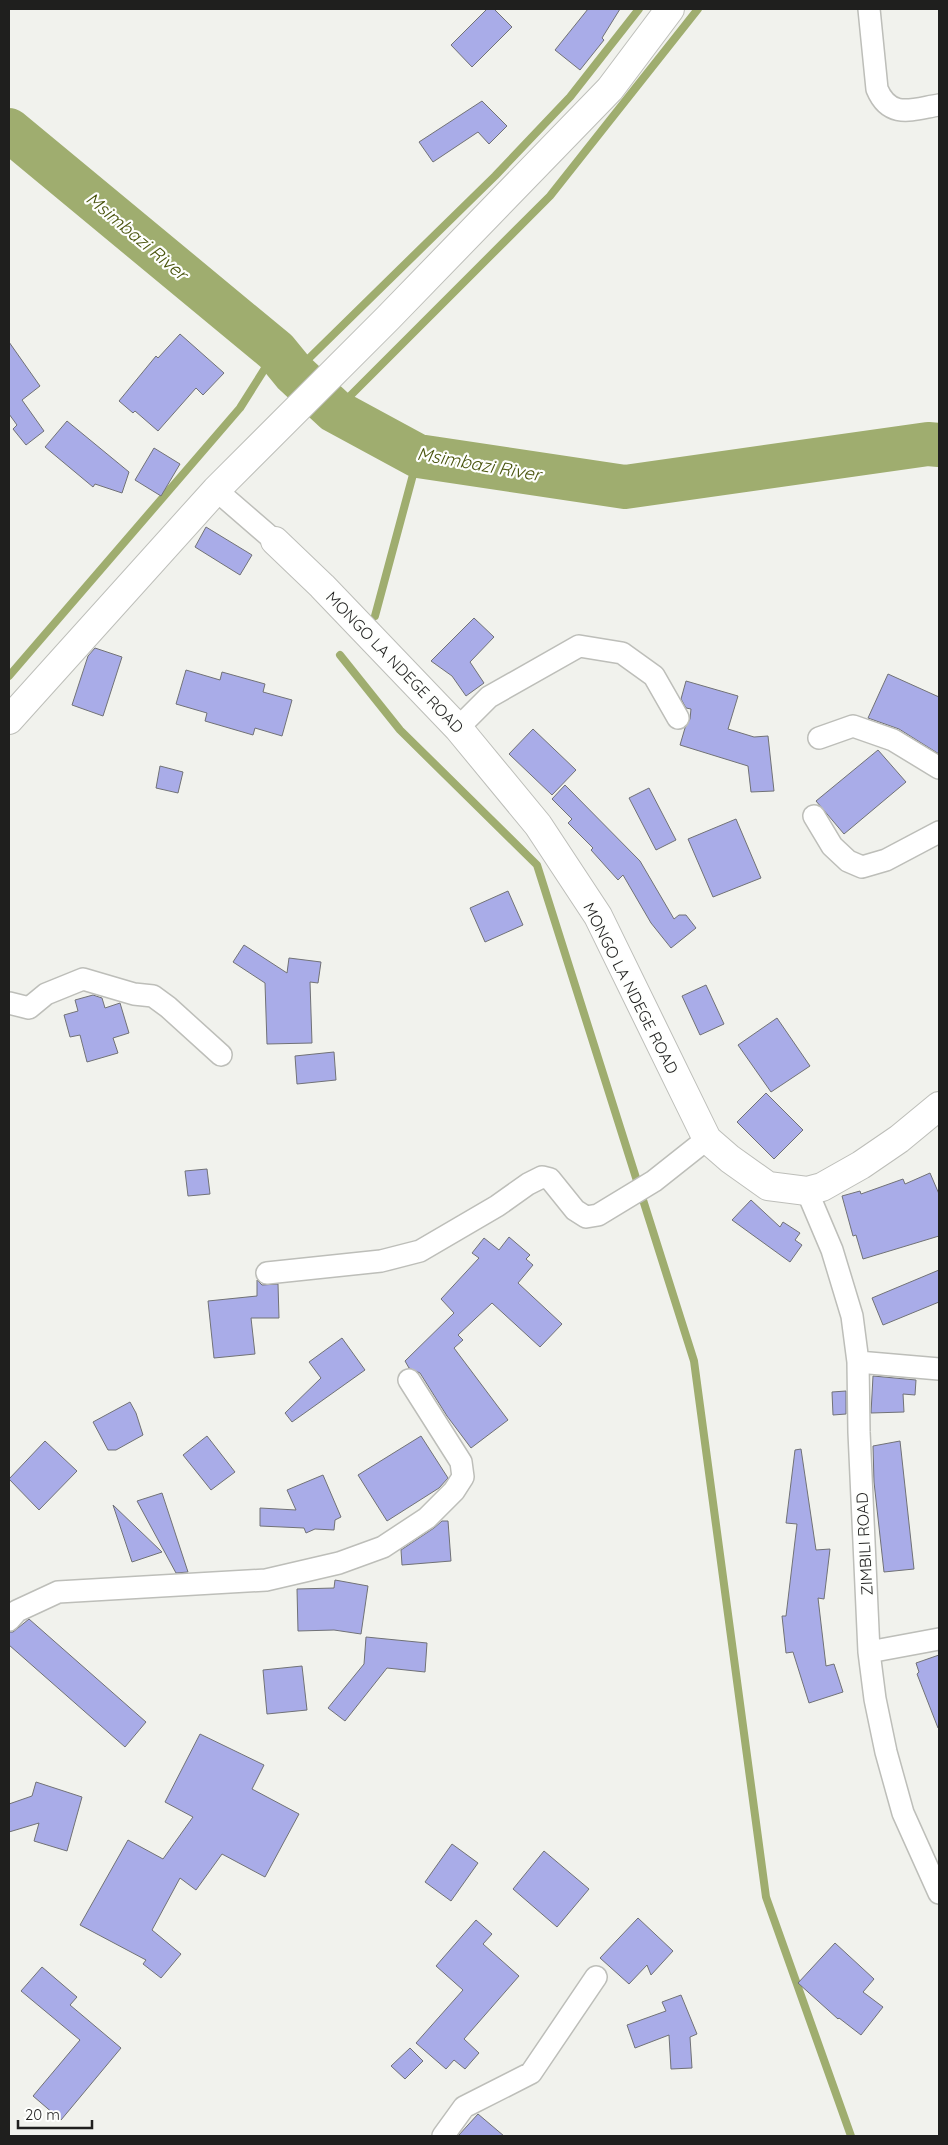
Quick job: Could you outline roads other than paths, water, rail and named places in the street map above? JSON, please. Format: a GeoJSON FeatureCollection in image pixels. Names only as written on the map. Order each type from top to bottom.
{"type":"FeatureCollection","features":[{"type":"Feature","properties":{"kind":"street"},"geometry":{"type":"LineString","coordinates":[[9,720],[216,490],[388,318],[610,89],[670,9]]}},
{"type":"Feature","properties":{"kind":"street"},"geometry":{"type":"LineString","coordinates":[[869,9],[877,89],[882,101],[891,108],[904,111],[939,105]]}},
{"type":"Feature","properties":{"kind":"street","name":"MONGO LA NDEGE ROAD"},"geometry":{"type":"LineString","coordinates":[[216,490],[275,541],[322,586],[458,728],[538,825],[598,916],[661,1049],[707,1139],[730,1159],[768,1186],[807,1191],[822,1187],[861,1165],[899,1139],[939,1106]]}},
{"type":"Feature","properties":{"kind":"street"},"geometry":{"type":"LineString","coordinates":[[458,728],[489,697],[579,646],[622,653],[654,676],[678,718]]}},
{"type":"Feature","properties":{"kind":"street"},"geometry":{"type":"LineString","coordinates":[[819,738],[853,726],[893,740],[939,768]]}},
{"type":"Feature","properties":{"kind":"street"},"geometry":{"type":"LineString","coordinates":[[814,816],[832,846],[848,861],[862,867],[886,860],[939,832]]}},
{"type":"Feature","properties":{"kind":"street"},"geometry":{"type":"LineString","coordinates":[[9,1002],[29,1008],[46,994],[83,979],[134,994],[152,996],[168,1007],[221,1055]]}},
{"type":"Feature","properties":{"kind":"street"},"geometry":{"type":"LineString","coordinates":[[267,1273],[381,1261],[420,1251],[489,1211],[528,1184],[542,1177],[550,1179],[575,1210],[586,1217],[598,1215],[654,1181],[707,1139]]}},
{"type":"Feature","properties":{"kind":"street","name":"ZIMBILI ROAD"},"geometry":{"type":"LineString","coordinates":[[807,1191],[832,1250],[849,1306],[858,1362],[859,1432],[869,1652],[875,1700],[900,1804],[935,1875],[939,1893]]}},
{"type":"Feature","properties":{"kind":"street"},"geometry":{"type":"LineString","coordinates":[[858,1362],[939,1369]]}},
{"type":"Feature","properties":{"kind":"street"},"geometry":{"type":"LineString","coordinates":[[9,1620],[18,1611],[58,1592],[266,1580],[339,1563],[383,1547],[427,1518],[454,1491],[463,1477],[461,1462],[409,1380]]}},
{"type":"Feature","properties":{"kind":"street"},"geometry":{"type":"LineString","coordinates":[[869,1652],[939,1639]]}},
{"type":"Feature","properties":{"kind":"street"},"geometry":{"type":"LineString","coordinates":[[443,2136],[464,2107],[531,2073],[596,1977]]}},
{"type":"Feature","properties":{"kind":"waterway"},"geometry":{"type":"LineString","coordinates":[[294,373],[495,176],[570,97],[639,9]]}},
{"type":"Feature","properties":{"kind":"waterway"},"geometry":{"type":"LineString","coordinates":[[335,411],[550,196],[698,9]]}},
{"type":"Feature","properties":{"kind":"waterway","name":"Msimbazi River"},"geometry":{"type":"LineString","coordinates":[[9,130],[276,351],[294,373],[335,411],[418,456],[625,487],[928,444],[939,445]]}},
{"type":"Feature","properties":{"kind":"waterway"},"geometry":{"type":"LineString","coordinates":[[9,676],[240,408],[276,351]]}},
{"type":"Feature","properties":{"kind":"waterway"},"geometry":{"type":"LineString","coordinates":[[375,616],[418,456]]}},
{"type":"Feature","properties":{"kind":"waterway"},"geometry":{"type":"LineString","coordinates":[[340,655],[400,730],[537,865],[694,1361],[766,1897],[851,2136]]}}]}
